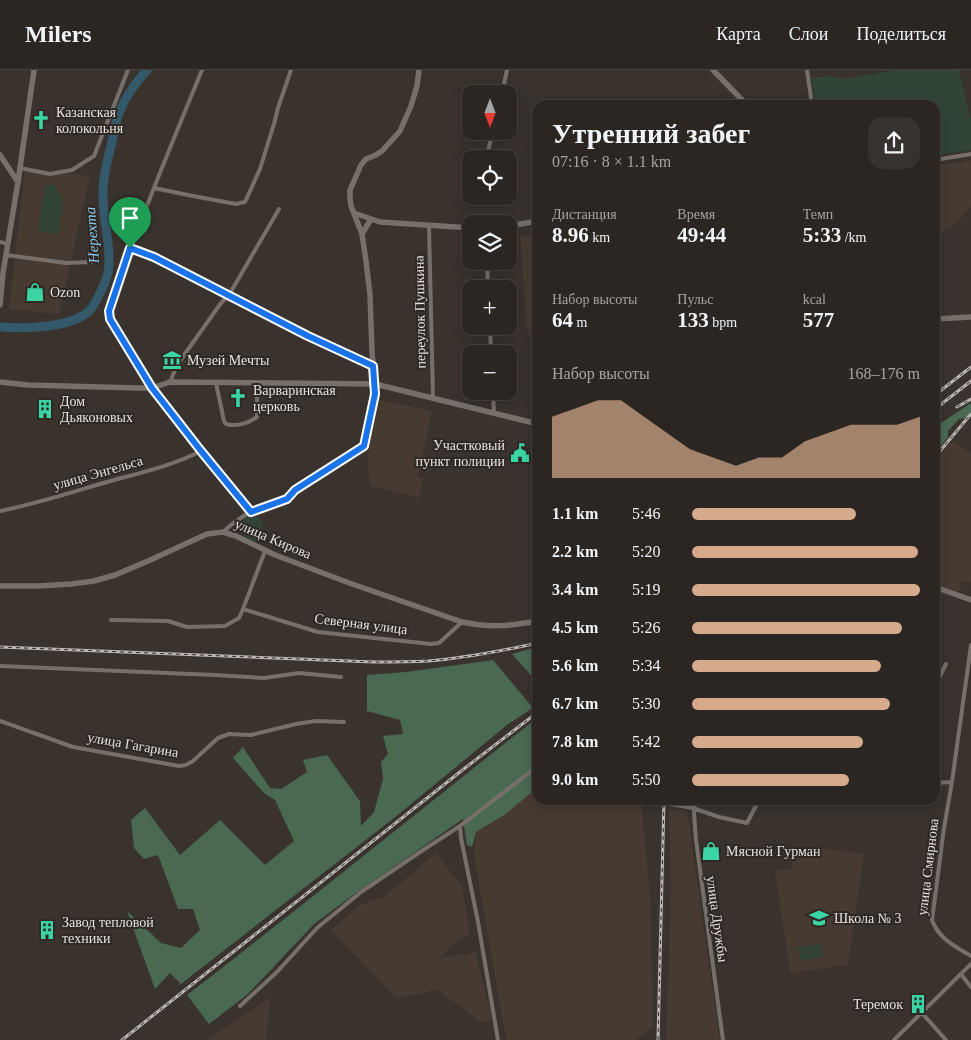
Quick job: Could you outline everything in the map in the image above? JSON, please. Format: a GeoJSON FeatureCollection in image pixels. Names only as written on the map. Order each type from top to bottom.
{"type":"FeatureCollection","features":[{"type":"Feature","properties":{"kind":"main road"},"geometry":{"type":"LineString","coordinates":[[0,305],[7,244],[34,70]]}},
{"type":"Feature","properties":{"kind":"main road"},"geometry":{"type":"LineString","coordinates":[[375,384],[370,295],[366,261],[362,234],[354,213],[350,190],[361,165],[366,159],[382,151],[400,131],[412,106],[420,70]]}},
{"type":"Feature","properties":{"kind":"main road"},"geometry":{"type":"LineString","coordinates":[[713,70],[742,100]]}},
{"type":"Feature","properties":{"kind":"main road"},"geometry":{"type":"LineString","coordinates":[[0,154],[18,182]]}},
{"type":"Feature","properties":{"kind":"main road"},"geometry":{"type":"LineString","coordinates":[[354,213],[380,222],[462,228]]}},
{"type":"Feature","properties":{"kind":"main road"},"geometry":{"type":"LineString","coordinates":[[362,234],[371,220]]}},
{"type":"Feature","properties":{"kind":"main road"},"geometry":{"type":"LineString","coordinates":[[517,225],[532,222]]}},
{"type":"Feature","properties":{"kind":"main road"},"geometry":{"type":"LineString","coordinates":[[940,320],[971,317]]}},
{"type":"Feature","properties":{"kind":"main road"},"geometry":{"type":"LineString","coordinates":[[0,382],[28,385],[137,388],[152,388],[170,382],[375,384],[532,423]]}},
{"type":"Feature","properties":{"kind":"main road","name":"улица Кирова"},"geometry":{"type":"LineString","coordinates":[[0,586],[47,586],[94,581],[115,575],[207,534],[223,532],[343,580],[462,622],[495,627],[532,622]]}},
{"type":"Feature","properties":{"kind":"main road"},"geometry":{"type":"LineString","coordinates":[[940,589],[971,600]]}},
{"type":"Feature","properties":{"kind":"street"},"geometry":{"type":"LineString","coordinates":[[20,168],[50,174],[72,170],[94,156],[128,70]]}},
{"type":"Feature","properties":{"kind":"street"},"geometry":{"type":"LineString","coordinates":[[202,70],[130,248],[109,315],[152,388],[251,512]]}},
{"type":"Feature","properties":{"kind":"street"},"geometry":{"type":"LineString","coordinates":[[154,188],[236,204],[245,202],[260,169],[291,70]]}},
{"type":"Feature","properties":{"kind":"street"},"geometry":{"type":"LineString","coordinates":[[504,85],[507,70]]}},
{"type":"Feature","properties":{"kind":"street"},"geometry":{"type":"LineString","coordinates":[[807,70],[811,100]]}},
{"type":"Feature","properties":{"kind":"street"},"geometry":{"type":"LineString","coordinates":[[940,159],[971,154]]}},
{"type":"Feature","properties":{"kind":"street"},"geometry":{"type":"LineString","coordinates":[[170,382],[177,365],[221,303],[229,295],[280,209]]}},
{"type":"Feature","properties":{"kind":"street","name":"переулок Пушкина"},"geometry":{"type":"LineString","coordinates":[[429,226],[433,398]]}},
{"type":"Feature","properties":{"kind":"street"},"geometry":{"type":"LineString","coordinates":[[0,242],[7,244]]}},
{"type":"Feature","properties":{"kind":"street"},"geometry":{"type":"LineString","coordinates":[[130,248],[154,257],[308,336],[373,366]]}},
{"type":"Feature","properties":{"kind":"street"},"geometry":{"type":"LineString","coordinates":[[6,255],[66,263],[91,262]]}},
{"type":"Feature","properties":{"kind":"street"},"geometry":{"type":"LineString","coordinates":[[216,383],[224,421],[229,426],[245,424],[257,417],[257,383]]}},
{"type":"Feature","properties":{"kind":"street"},"geometry":{"type":"LineString","coordinates":[[223,532],[251,512],[287,499],[295,490],[364,446],[375,394],[375,384]]}},
{"type":"Feature","properties":{"kind":"street"},"geometry":{"type":"LineString","coordinates":[[493,400],[494,414]]}},
{"type":"Feature","properties":{"kind":"street","name":"улица Энгельса"},"geometry":{"type":"LineString","coordinates":[[0,511],[19,508],[123,478],[186,459],[201,451]]}},
{"type":"Feature","properties":{"kind":"street"},"geometry":{"type":"LineString","coordinates":[[111,620],[168,621],[187,628],[225,626],[239,618],[265,550]]}},
{"type":"Feature","properties":{"kind":"street","name":"Северная улица"},"geometry":{"type":"LineString","coordinates":[[243,609],[318,632],[431,644],[439,643],[462,622]]}},
{"type":"Feature","properties":{"kind":"street","name":"улица Смирнова"},"geometry":{"type":"LineString","coordinates":[[971,645],[932,920],[934,927],[940,934],[971,956]]}},
{"type":"Feature","properties":{"kind":"street"},"geometry":{"type":"LineString","coordinates":[[940,676],[946,664]]}},
{"type":"Feature","properties":{"kind":"street"},"geometry":{"type":"LineString","coordinates":[[0,666],[264,678],[299,673],[341,677]]}},
{"type":"Feature","properties":{"kind":"street","name":"улица Гагарина"},"geometry":{"type":"LineString","coordinates":[[0,721],[74,747],[179,766],[193,761],[218,738],[229,734],[251,735],[316,721],[344,722]]}},
{"type":"Feature","properties":{"kind":"street"},"geometry":{"type":"LineString","coordinates":[[240,1006],[277,972],[317,928],[361,892],[460,826],[532,771]]}},
{"type":"Feature","properties":{"kind":"street"},"geometry":{"type":"LineString","coordinates":[[940,783],[952,782]]}},
{"type":"Feature","properties":{"kind":"street"},"geometry":{"type":"LineString","coordinates":[[675,805],[747,823],[756,805]]}},
{"type":"Feature","properties":{"kind":"street","name":"улица Дружбы"},"geometry":{"type":"LineString","coordinates":[[693,808],[723,1040]]}},
{"type":"Feature","properties":{"kind":"street"},"geometry":{"type":"LineString","coordinates":[[460,826],[498,1040]]}},
{"type":"Feature","properties":{"kind":"street"},"geometry":{"type":"LineString","coordinates":[[894,1040],[971,964]]}},
{"type":"Feature","properties":{"kind":"street"},"geometry":{"type":"LineString","coordinates":[[961,974],[971,987]]}},
{"type":"Feature","properties":{"kind":"street"},"geometry":{"type":"LineString","coordinates":[[922,1013],[946,1040]]}},
{"type":"Feature","properties":{"kind":"shaded area"},"geometry":{"type":"Polygon","coordinates":[[[971,160],[971,206],[959,221],[940,235],[940,165],[971,160]]]}},
{"type":"Feature","properties":{"kind":"shaded area"},"geometry":{"type":"Polygon","coordinates":[[[25,168],[90,176],[59,314],[9,309],[25,168]]]}},
{"type":"Feature","properties":{"kind":"shaded area"},"geometry":{"type":"Polygon","coordinates":[[[532,235],[532,334],[527,334],[520,236],[532,235]]]}},
{"type":"Feature","properties":{"kind":"shaded area"},"geometry":{"type":"Polygon","coordinates":[[[380,400],[432,411],[418,477],[424,478],[419,498],[371,486],[368,472],[368,452],[380,400]]]}},
{"type":"Feature","properties":{"kind":"shaded area"},"geometry":{"type":"Polygon","coordinates":[[[954,442],[971,453],[971,583],[963,581],[958,592],[940,585],[940,451],[947,444],[954,442]]]}},
{"type":"Feature","properties":{"kind":"shaded area"},"geometry":{"type":"Polygon","coordinates":[[[532,786],[532,805],[641,805],[651,904],[653,1027],[635,1040],[506,1040],[474,855],[476,833],[532,786]]]}},
{"type":"Feature","properties":{"kind":"shaded area"},"geometry":{"type":"Polygon","coordinates":[[[669,809],[687,810],[720,1040],[666,1040],[671,889],[669,809]]]}},
{"type":"Feature","properties":{"kind":"shaded area","name":"Школа № 3"},"geometry":{"type":"Polygon","coordinates":[[[814,847],[864,854],[848,965],[790,973],[775,871],[793,869],[790,850],[814,847]]]}},
{"type":"Feature","properties":{"kind":"shaded area"},"geometry":{"type":"Polygon","coordinates":[[[436,853],[462,886],[470,934],[456,941],[439,958],[476,952],[492,1020],[482,1023],[438,990],[396,998],[331,930],[358,906],[385,896],[436,853]]]}},
{"type":"Feature","properties":{"kind":"shaded area"},"geometry":{"type":"Polygon","coordinates":[[[271,997],[266,1040],[207,1040],[271,997]]]}},
{"type":"Feature","properties":{"kind":"green space"},"geometry":{"type":"Polygon","coordinates":[[[896,70],[959,70],[971,120],[971,150],[940,155],[940,100],[815,100],[811,78],[832,76],[841,79],[896,70]]]}},
{"type":"Feature","properties":{"kind":"green space"},"geometry":{"type":"Polygon","coordinates":[[[46,185],[54,185],[63,200],[58,234],[38,231],[46,185]]]}},
{"type":"Feature","properties":{"kind":"green space"},"geometry":{"type":"Polygon","coordinates":[[[971,403],[971,412],[966,418],[959,419],[948,431],[948,437],[940,448],[940,424],[971,403]]]}},
{"type":"Feature","properties":{"kind":"green space"},"geometry":{"type":"Polygon","coordinates":[[[251,514],[259,517],[262,525],[261,537],[256,542],[253,542],[238,530],[237,525],[251,514]]]}},
{"type":"Feature","properties":{"kind":"green space"},"geometry":{"type":"Polygon","coordinates":[[[532,649],[532,676],[512,654],[532,649]]]}},
{"type":"Feature","properties":{"kind":"green space"},"geometry":{"type":"Polygon","coordinates":[[[493,660],[532,709],[507,725],[394,818],[181,984],[170,973],[155,989],[127,911],[161,943],[181,948],[200,930],[193,909],[178,909],[158,855],[144,859],[134,848],[131,820],[145,808],[180,855],[220,820],[265,865],[294,841],[275,800],[264,793],[233,758],[243,747],[270,788],[281,789],[307,772],[303,760],[327,755],[360,801],[361,826],[374,812],[383,779],[381,762],[388,754],[383,736],[403,734],[400,720],[367,711],[367,675],[406,672],[493,660]]]}},
{"type":"Feature","properties":{"kind":"green space"},"geometry":{"type":"Polygon","coordinates":[[[532,722],[532,792],[504,815],[476,832],[472,847],[467,845],[463,819],[360,890],[314,924],[248,994],[209,1024],[187,995],[532,722]]]}},
{"type":"Feature","properties":{"kind":"green space"},"geometry":{"type":"Polygon","coordinates":[[[821,944],[823,957],[801,960],[798,947],[821,944]]]}},
{"type":"Feature","properties":{"kind":"waterway","name":"Нерехта"},"geometry":{"type":"LineString","coordinates":[[0,327],[21,328],[58,324],[80,317],[88,312],[94,304],[106,280],[109,267],[103,196],[106,166],[119,114],[125,100],[147,70]]}},
{"type":"Feature","properties":{"kind":"railway"},"geometry":{"type":"LineString","coordinates":[[940,391],[971,367]]}},
{"type":"Feature","properties":{"kind":"railway"},"geometry":{"type":"LineString","coordinates":[[940,405],[971,381]]}},
{"type":"Feature","properties":{"kind":"railway"},"geometry":{"type":"LineString","coordinates":[[957,407],[971,399]]}},
{"type":"Feature","properties":{"kind":"railway"},"geometry":{"type":"LineString","coordinates":[[940,451],[971,414]]}},
{"type":"Feature","properties":{"kind":"railway"},"geometry":{"type":"LineString","coordinates":[[0,647],[394,662],[456,658],[532,644]]}},
{"type":"Feature","properties":{"kind":"railway"},"geometry":{"type":"LineString","coordinates":[[122,1040],[532,717]]}},
{"type":"Feature","properties":{"kind":"railway"},"geometry":{"type":"LineString","coordinates":[[658,1040],[664,805]]}},
{"type":"Feature","properties":{"kind":"place","name":"Казанская колокольня"},"geometry":{"type":"Point","coordinates":[41,120]}},
{"type":"Feature","properties":{"kind":"place","name":"Ozon"},"geometry":{"type":"Point","coordinates":[35,292]}},
{"type":"Feature","properties":{"kind":"place","name":"Музей Мечты"},"geometry":{"type":"Point","coordinates":[172,360]}},
{"type":"Feature","properties":{"kind":"place","name":"Варваринская церковь"},"geometry":{"type":"Point","coordinates":[238,398]}},
{"type":"Feature","properties":{"kind":"place","name":"Дом Дьяконовых"},"geometry":{"type":"Point","coordinates":[45,409]}},
{"type":"Feature","properties":{"kind":"place","name":"Участковый пункт полиции"},"geometry":{"type":"Point","coordinates":[520,453]}},
{"type":"Feature","properties":{"kind":"place","name":"Мясной Гурман"},"geometry":{"type":"Point","coordinates":[711,851]}},
{"type":"Feature","properties":{"kind":"place","name":"Школа № 3"},"geometry":{"type":"Point","coordinates":[819,918]}},
{"type":"Feature","properties":{"kind":"place","name":"Завод тепловой техники"},"geometry":{"type":"Point","coordinates":[47,930]}},
{"type":"Feature","properties":{"kind":"place","name":"Теремок"},"geometry":{"type":"Point","coordinates":[918,1004]}},
{"type":"Feature","properties":{"kind":"route"},"geometry":{"type":"LineString","coordinates":[[130,248],[154,257],[308,336],[373,366],[375,394],[364,446],[295,490],[287,499],[251,512],[152,388],[110,319],[109,311],[130,248]]}}]}
